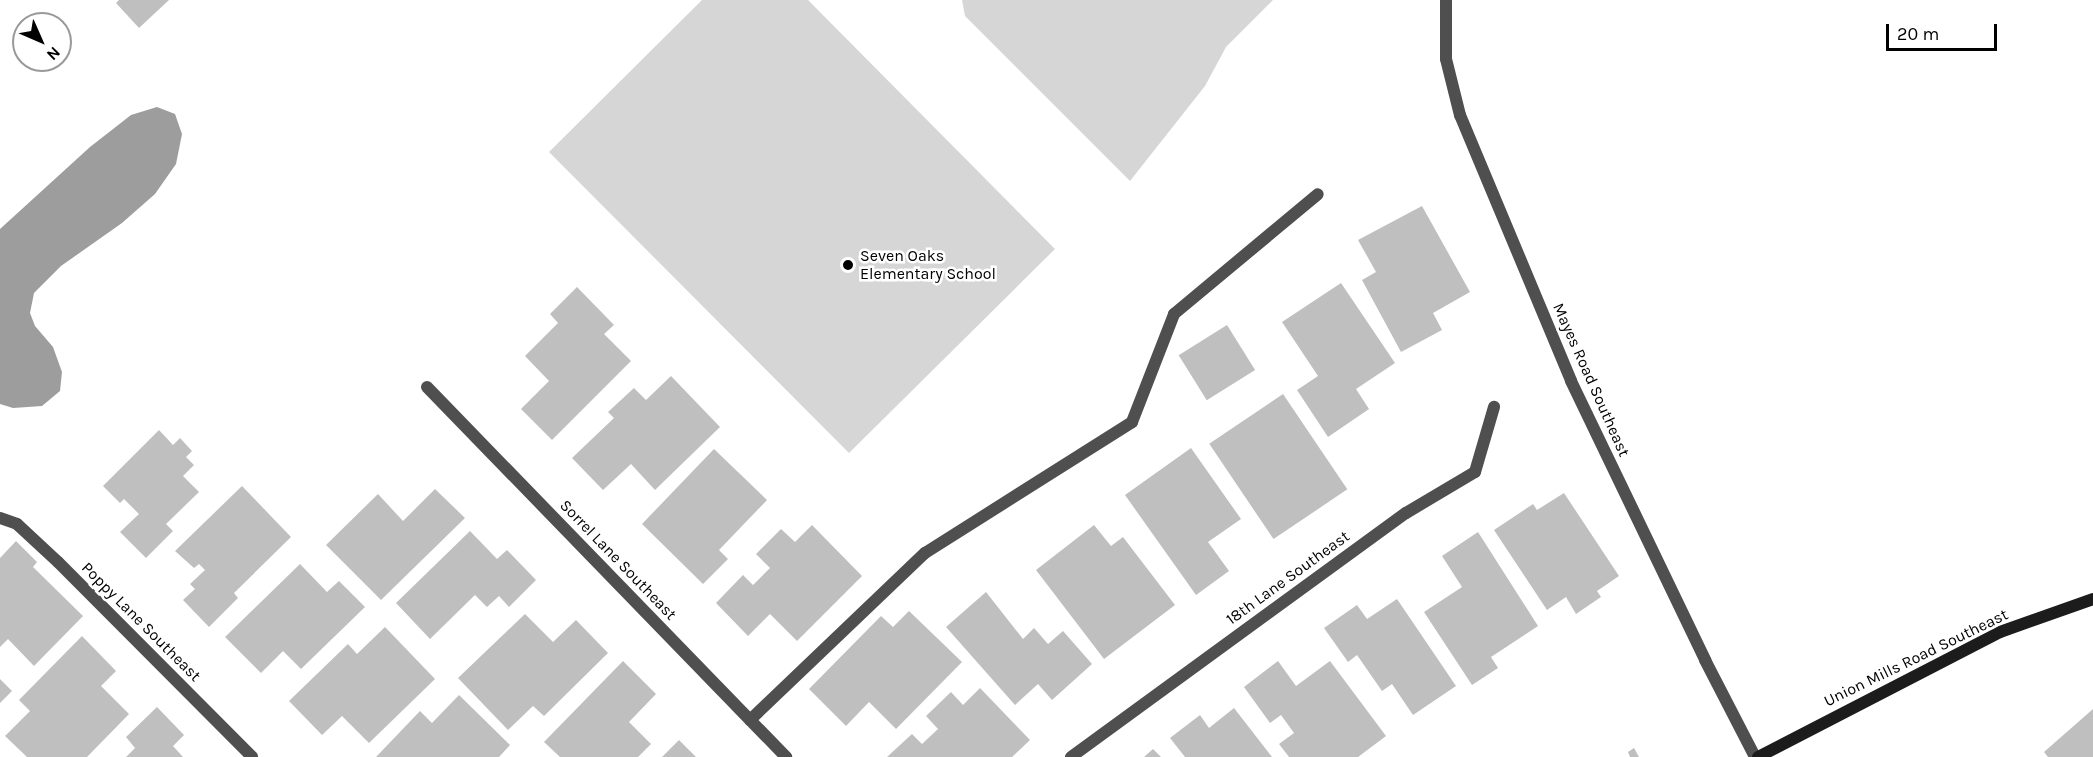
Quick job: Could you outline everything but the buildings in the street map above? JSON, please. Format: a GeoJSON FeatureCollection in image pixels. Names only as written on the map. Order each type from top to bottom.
{"type":"FeatureCollection","features":[{"type":"Feature","properties":{"kind":"street","name":"Mayes Road Southeast"},"geometry":{"type":"LineString","coordinates":[[1446,0],[1446,59],[1465,126],[1571,381],[1705,660],[1756,757]]}},
{"type":"Feature","properties":{"kind":"street"},"geometry":{"type":"LineString","coordinates":[[750,720],[925,553],[1132,422],[1174,314],[1318,194]]}},
{"type":"Feature","properties":{"kind":"street","name":"Sorrel Lane Southeast"},"geometry":{"type":"LineString","coordinates":[[427,387],[786,757]]}},
{"type":"Feature","properties":{"kind":"street","name":"18th Lane Southeast"},"geometry":{"type":"LineString","coordinates":[[1071,757],[1406,513],[1475,472],[1494,407]]}},
{"type":"Feature","properties":{"kind":"street","name":"Poppy Lane Southeast"},"geometry":{"type":"LineString","coordinates":[[0,518],[17,524],[50,554],[252,757]]}},
{"type":"Feature","properties":{"kind":"street","name":"Union Mills Road Southeast"},"geometry":{"type":"LineString","coordinates":[[1756,757],[2000,632],[2093,599]]}},
{"type":"Feature","properties":{"kind":"shaded area"},"geometry":{"type":"Polygon","coordinates":[[[702,0],[808,0],[1055,249],[849,453],[549,152],[702,0]]]}},
{"type":"Feature","properties":{"kind":"shaded area"},"geometry":{"type":"Polygon","coordinates":[[[962,0],[1273,0],[1226,47],[1205,86],[1130,181],[965,16],[962,0]]]}},
{"type":"Feature","properties":{"kind":"shaded area"},"geometry":{"type":"Polygon","coordinates":[[[157,107],[175,114],[182,134],[176,164],[155,194],[122,223],[61,266],[34,293],[30,313],[35,326],[53,347],[62,372],[60,391],[42,406],[13,408],[0,404],[0,229],[90,147],[131,115],[157,107]]]}},
{"type":"Feature","properties":{"kind":"place","name":"Seven Oaks Elementary School"},"geometry":{"type":"Point","coordinates":[848,265]}}]}
